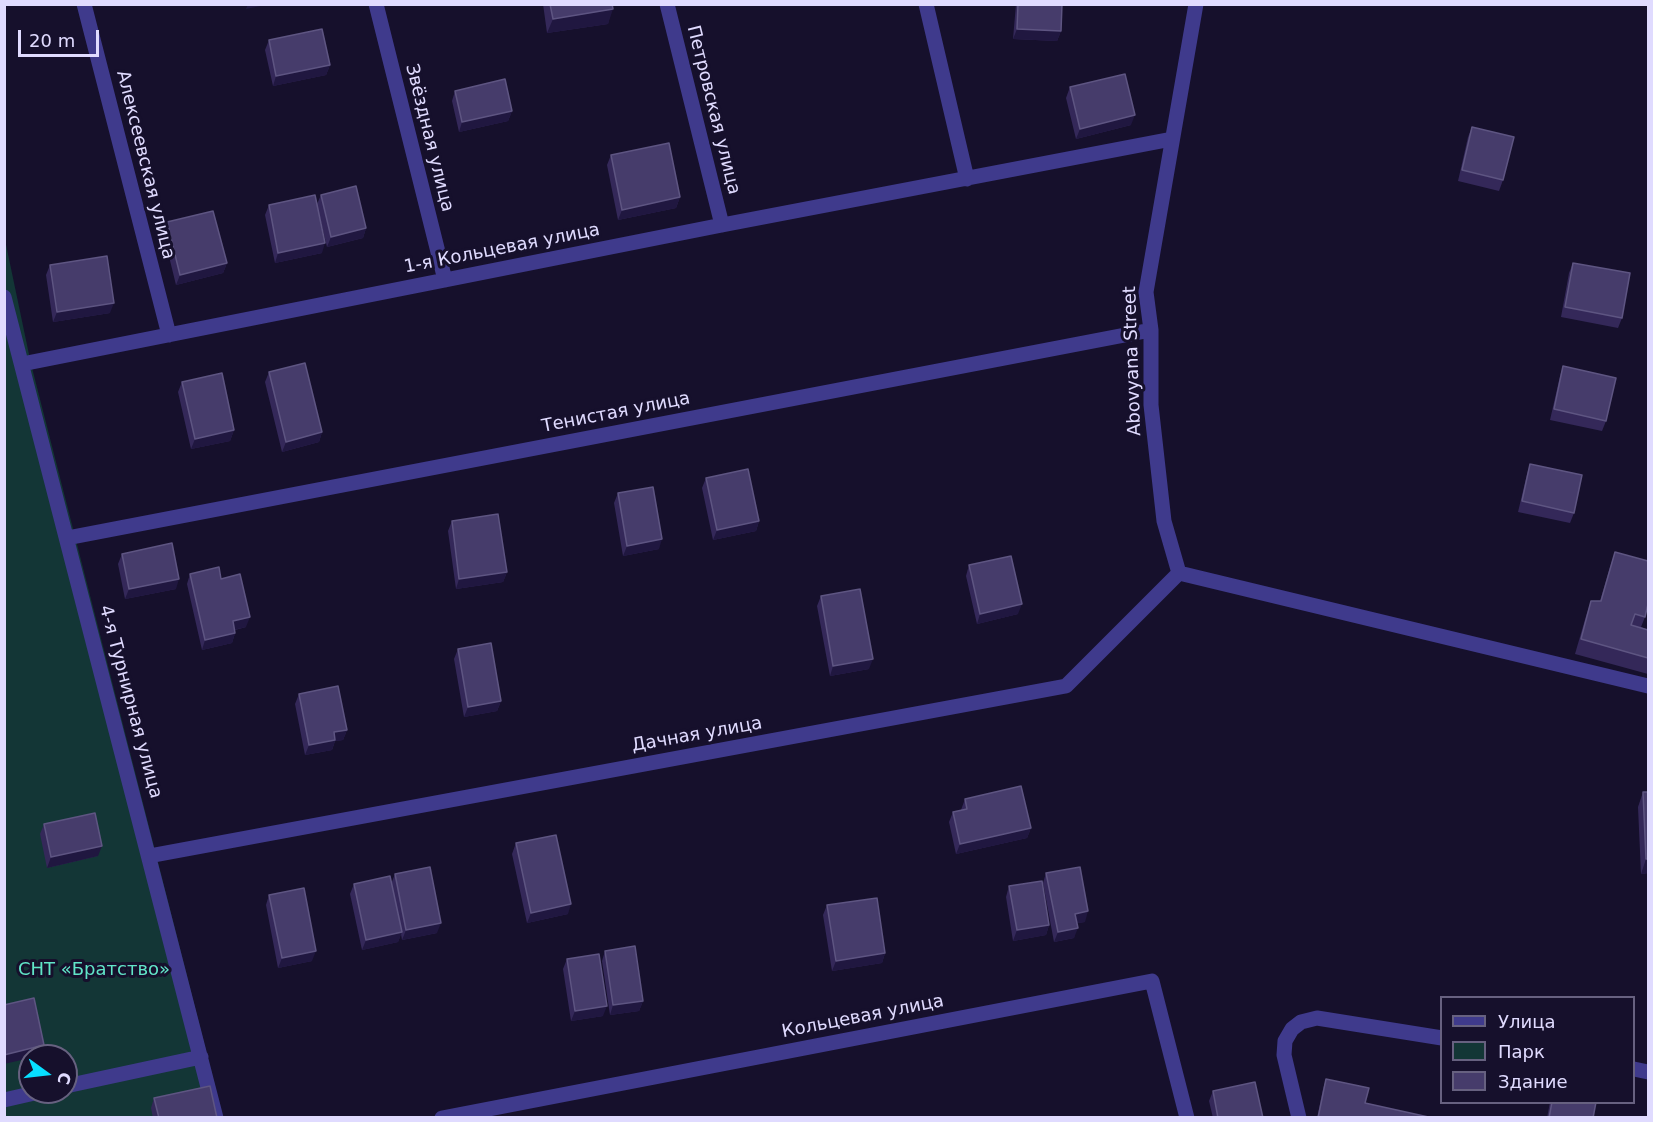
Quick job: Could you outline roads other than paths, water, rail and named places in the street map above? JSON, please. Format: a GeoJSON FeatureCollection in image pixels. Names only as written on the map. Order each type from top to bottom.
{"type":"FeatureCollection","features":[{"type":"Feature","properties":{"kind":"street","name":"Алексеевская улица"},"geometry":{"type":"LineString","coordinates":[[84,4],[169,335]]}},
{"type":"Feature","properties":{"kind":"street","name":"Звёздная улица"},"geometry":{"type":"LineString","coordinates":[[376,4],[445,280]]}},
{"type":"Feature","properties":{"kind":"street","name":"Петровская улица"},"geometry":{"type":"LineString","coordinates":[[667,4],[722,225]]}},
{"type":"Feature","properties":{"kind":"street"},"geometry":{"type":"LineString","coordinates":[[926,4],[967,179]]}},
{"type":"Feature","properties":{"kind":"street","name":"Abovyana Street"},"geometry":{"type":"LineString","coordinates":[[1179,573],[1164,521],[1161,498],[1151,405],[1151,330],[1146,292],[1196,4]]}},
{"type":"Feature","properties":{"kind":"street","name":"1-я Кольцевая улица"},"geometry":{"type":"LineString","coordinates":[[22,363],[1172,139]]}},
{"type":"Feature","properties":{"kind":"street","name":"4-я Турнирная улица"},"geometry":{"type":"LineString","coordinates":[[4,297],[216,1118]]}},
{"type":"Feature","properties":{"kind":"street","name":"Тенистая улица"},"geometry":{"type":"LineString","coordinates":[[67,538],[1151,330]]}},
{"type":"Feature","properties":{"kind":"street"},"geometry":{"type":"LineString","coordinates":[[1179,573],[1648,686]]}},
{"type":"Feature","properties":{"kind":"street","name":"Дачная улица"},"geometry":{"type":"LineString","coordinates":[[149,856],[1066,687],[1179,573]]}},
{"type":"Feature","properties":{"kind":"street","name":"Кольцевая улица"},"geometry":{"type":"LineString","coordinates":[[442,1118],[1152,981],[1187,1118]]}},
{"type":"Feature","properties":{"kind":"street"},"geometry":{"type":"LineString","coordinates":[[1299,1118],[1284,1055],[1285,1041],[1292,1029],[1301,1022],[1317,1018],[1440,1038]]}},
{"type":"Feature","properties":{"kind":"street"},"geometry":{"type":"LineString","coordinates":[[78,1083],[201,1057]]}},
{"type":"Feature","properties":{"kind":"park label","name":"СНТ «Братство»"},"geometry":{"type":"Point","coordinates":[94,970]}}]}
